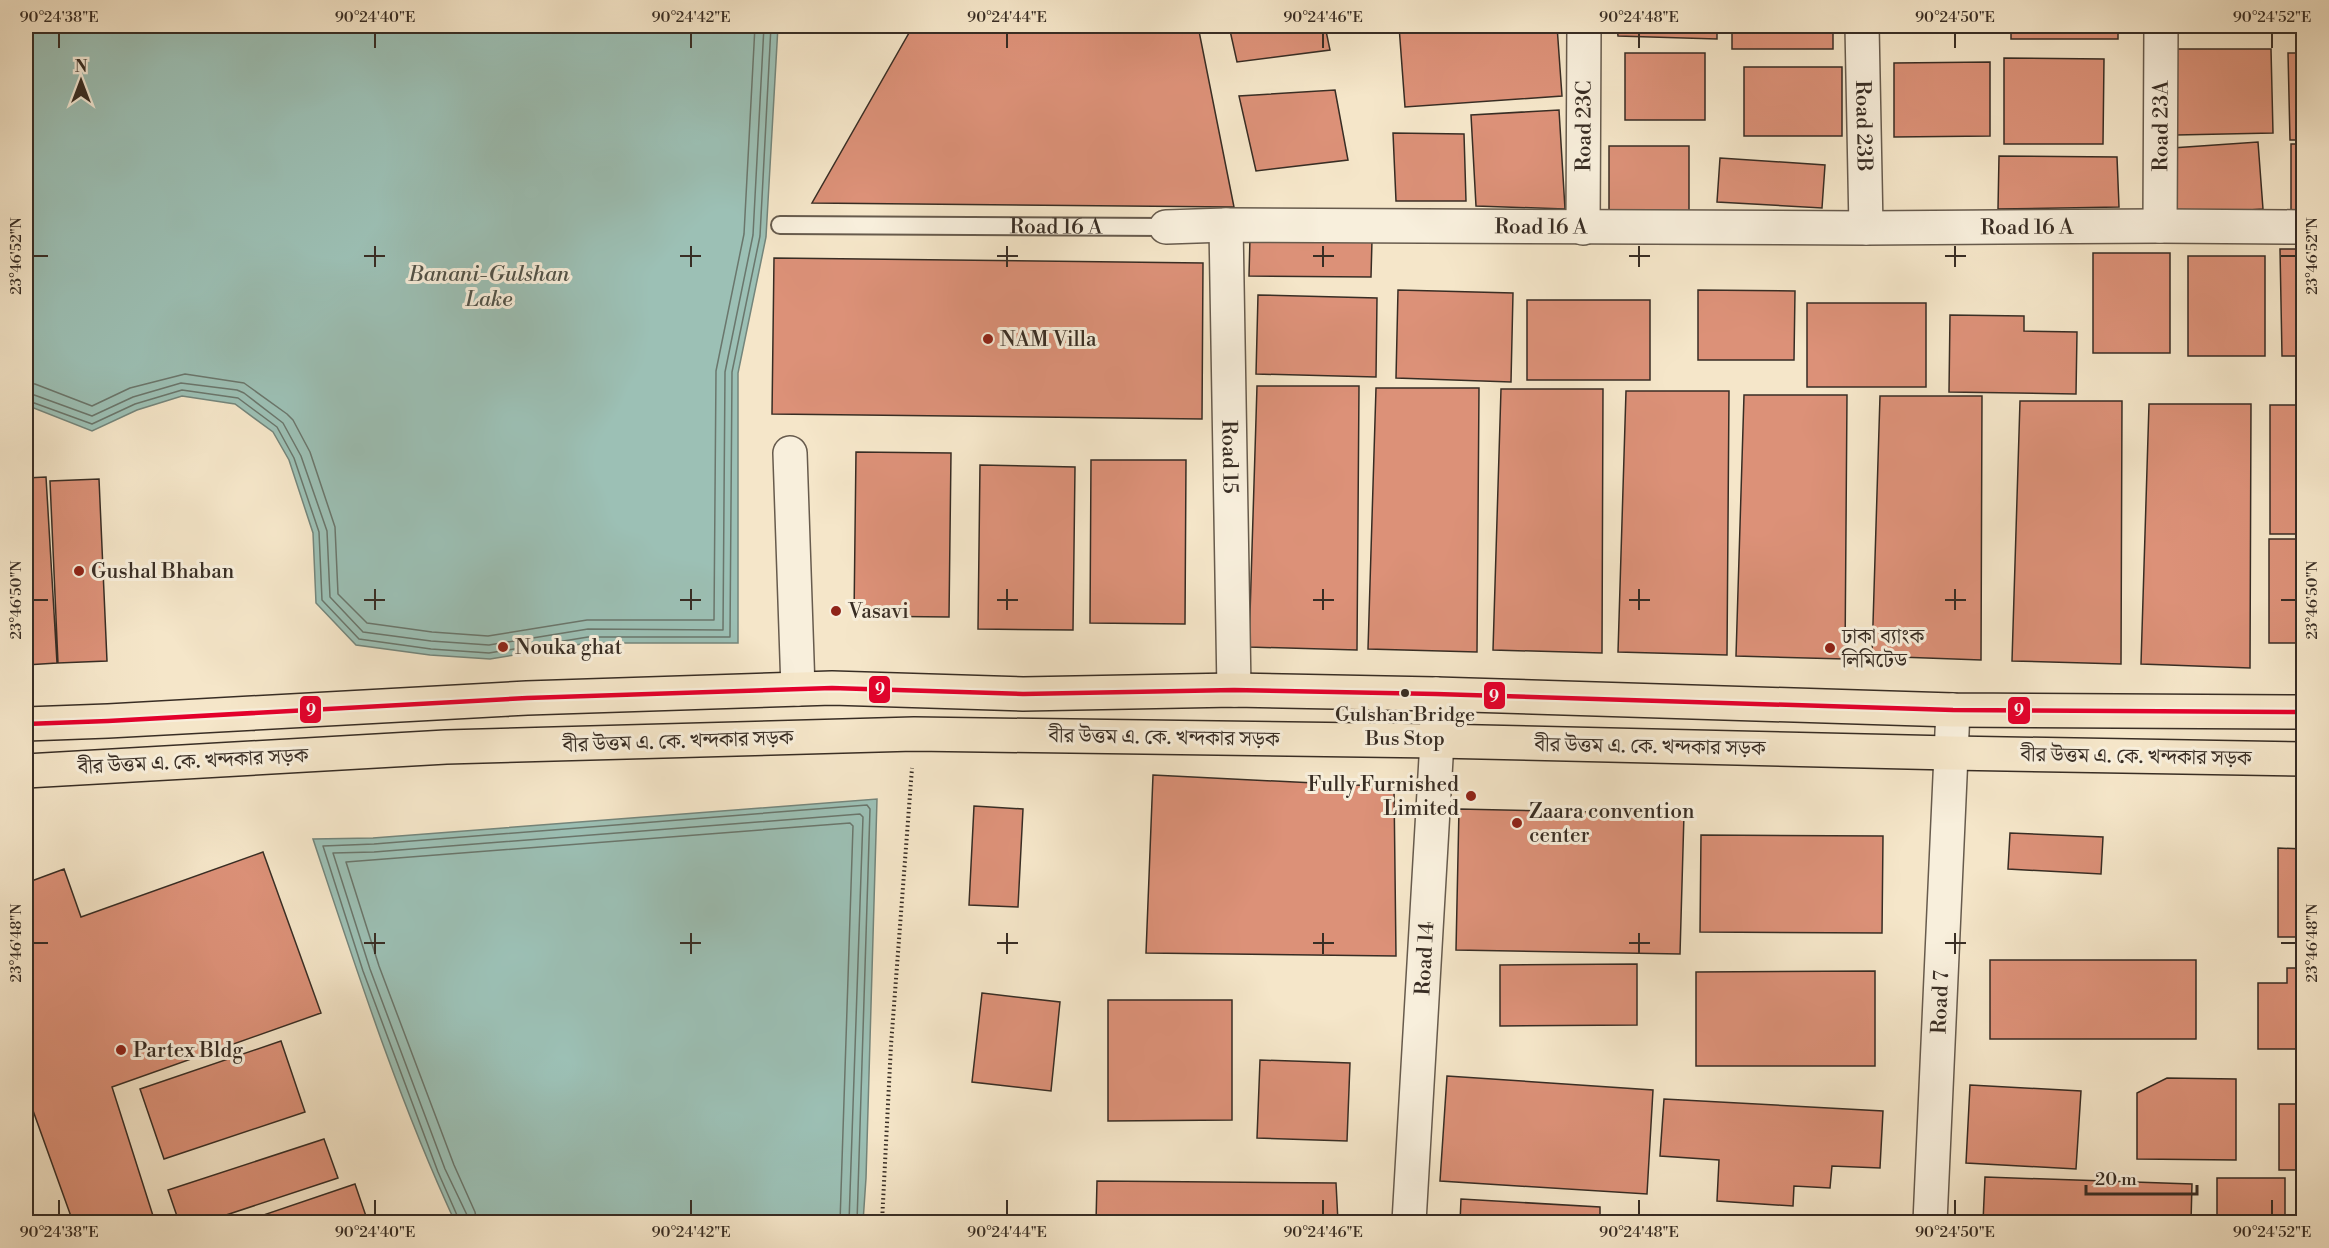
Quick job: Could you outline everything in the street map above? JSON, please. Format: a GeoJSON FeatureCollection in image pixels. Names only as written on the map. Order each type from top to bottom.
{"type":"FeatureCollection","features":[{"type":"Feature","properties":{"kind":"main road","name":"বীর উত্তম এ. কে. খন্দকার সড়ক"},"geometry":{"type":"LineString","coordinates":[[26,724],[527,698],[832,688],[1023,693],[1234,690],[1436,693],[1953,710],[2304,712]]}},
{"type":"Feature","properties":{"kind":"main road","name":"বীর উত্তম এ. কে. খন্দকার সড়ক"},"geometry":{"type":"LineString","coordinates":[[26,771],[446,747],[914,734],[1437,741],[2304,759]]}},
{"type":"Feature","properties":{"kind":"street","name":"Road 23C"},"geometry":{"type":"LineString","coordinates":[[1583,228],[1584,26]]}},
{"type":"Feature","properties":{"kind":"street","name":"Road 23B"},"geometry":{"type":"LineString","coordinates":[[1862,26],[1866,228]]}},
{"type":"Feature","properties":{"kind":"street","name":"Road 23A"},"geometry":{"type":"LineString","coordinates":[[2160,226],[2161,26]]}},
{"type":"Feature","properties":{"kind":"street","name":"Road 16 A"},"geometry":{"type":"LineString","coordinates":[[1166,227],[1226,225],[1583,228],[2304,227]]}},
{"type":"Feature","properties":{"kind":"street","name":"Road 15"},"geometry":{"type":"LineString","coordinates":[[1226,225],[1234,690]]}},
{"type":"Feature","properties":{"kind":"street"},"geometry":{"type":"LineString","coordinates":[[790,453],[798,689]]}},
{"type":"Feature","properties":{"kind":"street","name":"Road 14"},"geometry":{"type":"LineString","coordinates":[[1409,1222],[1437,741],[1436,693]]}},
{"type":"Feature","properties":{"kind":"street","name":"Road 7"},"geometry":{"type":"LineString","coordinates":[[1930,1222],[1953,710]]}},
{"type":"Feature","properties":{"kind":"lane","name":"Road 16 A"},"geometry":{"type":"LineString","coordinates":[[780,225],[1166,227]]}},
{"type":"Feature","properties":{"kind":"path"},"geometry":{"type":"LineString","coordinates":[[882,1222],[891,1045],[914,734]]}},
{"type":"Feature","properties":{"kind":"water","name":"Banani-Gulshan Lake"},"geometry":{"type":"Polygon","coordinates":[[[26,26],[778,26],[766,237],[738,373],[738,643],[588,643],[490,659],[430,655],[356,645],[316,603],[313,533],[289,460],[273,432],[235,404],[182,396],[137,410],[92,431],[26,405],[26,26]]]}},
{"type":"Feature","properties":{"kind":"water"},"geometry":{"type":"Polygon","coordinates":[[[877,799],[863,1222],[455,1222],[396,1081],[313,839],[373,838],[877,799]]]}},
{"type":"Feature","properties":{"kind":"building"},"geometry":{"type":"Polygon","coordinates":[[[913,26],[1198,26],[1234,207],[812,203],[913,26]]]}},
{"type":"Feature","properties":{"kind":"building"},"geometry":{"type":"Polygon","coordinates":[[[1229,26],[1325,26],[1330,50],[1237,62],[1229,26]]]}},
{"type":"Feature","properties":{"kind":"building"},"geometry":{"type":"Polygon","coordinates":[[[1399,26],[1557,26],[1562,96],[1405,107],[1399,26]]]}},
{"type":"Feature","properties":{"kind":"building"},"geometry":{"type":"Polygon","coordinates":[[[1617,26],[1717,26],[1717,39],[1618,36],[1617,26]]]}},
{"type":"Feature","properties":{"kind":"building"},"geometry":{"type":"Polygon","coordinates":[[[1732,26],[1833,26],[1833,49],[1732,49],[1732,26]]]}},
{"type":"Feature","properties":{"kind":"building"},"geometry":{"type":"Polygon","coordinates":[[[2011,26],[2118,26],[2118,39],[2011,39],[2011,26]]]}},
{"type":"Feature","properties":{"kind":"building"},"geometry":{"type":"Polygon","coordinates":[[[2296,26],[2304,26],[2304,39],[2296,39],[2296,26]]]}},
{"type":"Feature","properties":{"kind":"building"},"geometry":{"type":"Polygon","coordinates":[[[2175,49],[2271,49],[2273,133],[2176,135],[2175,49]]]}},
{"type":"Feature","properties":{"kind":"building"},"geometry":{"type":"Polygon","coordinates":[[[1625,53],[1705,53],[1705,120],[1625,120],[1625,53]]]}},
{"type":"Feature","properties":{"kind":"building"},"geometry":{"type":"Polygon","coordinates":[[[2288,53],[2304,53],[2304,140],[2290,140],[2288,53]]]}},
{"type":"Feature","properties":{"kind":"building"},"geometry":{"type":"Polygon","coordinates":[[[2004,58],[2104,59],[2103,144],[2004,144],[2004,58]]]}},
{"type":"Feature","properties":{"kind":"building"},"geometry":{"type":"Polygon","coordinates":[[[1990,62],[1990,136],[1894,137],[1894,63],[1990,62]]]}},
{"type":"Feature","properties":{"kind":"building"},"geometry":{"type":"Polygon","coordinates":[[[1744,67],[1842,67],[1842,136],[1744,136],[1744,67]]]}},
{"type":"Feature","properties":{"kind":"building"},"geometry":{"type":"Polygon","coordinates":[[[1335,90],[1348,160],[1256,171],[1239,96],[1335,90]]]}},
{"type":"Feature","properties":{"kind":"building"},"geometry":{"type":"Polygon","coordinates":[[[1559,110],[1565,209],[1476,206],[1471,115],[1559,110]]]}},
{"type":"Feature","properties":{"kind":"building"},"geometry":{"type":"Polygon","coordinates":[[[1393,133],[1464,134],[1466,201],[1396,201],[1393,133]]]}},
{"type":"Feature","properties":{"kind":"building"},"geometry":{"type":"Polygon","coordinates":[[[2258,142],[2263,209],[2177,215],[2172,148],[2258,142]]]}},
{"type":"Feature","properties":{"kind":"building"},"geometry":{"type":"Polygon","coordinates":[[[2291,144],[2304,144],[2304,211],[2291,211],[2291,144]]]}},
{"type":"Feature","properties":{"kind":"building"},"geometry":{"type":"Polygon","coordinates":[[[1609,146],[1689,146],[1689,213],[1609,213],[1609,146]]]}},
{"type":"Feature","properties":{"kind":"building"},"geometry":{"type":"Polygon","coordinates":[[[1999,156],[2117,157],[2119,207],[1998,209],[1999,156]]]}},
{"type":"Feature","properties":{"kind":"building"},"geometry":{"type":"Polygon","coordinates":[[[1720,158],[1825,165],[1822,208],[1717,202],[1720,158]]]}},
{"type":"Feature","properties":{"kind":"building"},"geometry":{"type":"Polygon","coordinates":[[[1250,238],[1372,240],[1371,277],[1249,276],[1250,238]]]}},
{"type":"Feature","properties":{"kind":"building"},"geometry":{"type":"Polygon","coordinates":[[[2280,249],[2304,249],[2304,356],[2282,356],[2280,249]]]}},
{"type":"Feature","properties":{"kind":"building"},"geometry":{"type":"Polygon","coordinates":[[[2093,253],[2170,253],[2170,353],[2093,353],[2093,253]]]}},
{"type":"Feature","properties":{"kind":"building"},"geometry":{"type":"Polygon","coordinates":[[[2188,256],[2265,256],[2265,356],[2188,356],[2188,256]]]}},
{"type":"Feature","properties":{"kind":"building","name":"NAM Villa"},"geometry":{"type":"Polygon","coordinates":[[[774,258],[1203,263],[1202,419],[772,414],[774,258]]]}},
{"type":"Feature","properties":{"kind":"building"},"geometry":{"type":"Polygon","coordinates":[[[1398,290],[1513,293],[1511,382],[1396,378],[1398,290]]]}},
{"type":"Feature","properties":{"kind":"building"},"geometry":{"type":"Polygon","coordinates":[[[1698,290],[1795,291],[1794,360],[1698,360],[1698,290]]]}},
{"type":"Feature","properties":{"kind":"building"},"geometry":{"type":"Polygon","coordinates":[[[1258,295],[1377,298],[1376,377],[1256,374],[1258,295]]]}},
{"type":"Feature","properties":{"kind":"building"},"geometry":{"type":"Polygon","coordinates":[[[1527,300],[1650,300],[1650,380],[1527,380],[1527,300]]]}},
{"type":"Feature","properties":{"kind":"building"},"geometry":{"type":"Polygon","coordinates":[[[1807,303],[1926,303],[1926,387],[1807,387],[1807,303]]]}},
{"type":"Feature","properties":{"kind":"building"},"geometry":{"type":"Polygon","coordinates":[[[1950,315],[2024,316],[2024,331],[2077,332],[2076,394],[1949,392],[1950,315]]]}},
{"type":"Feature","properties":{"kind":"building"},"geometry":{"type":"Polygon","coordinates":[[[1257,386],[1359,386],[1357,650],[1249,647],[1257,386]]]}},
{"type":"Feature","properties":{"kind":"building"},"geometry":{"type":"Polygon","coordinates":[[[1376,388],[1479,388],[1477,652],[1368,649],[1376,388]]]}},
{"type":"Feature","properties":{"kind":"building"},"geometry":{"type":"Polygon","coordinates":[[[1501,389],[1603,389],[1602,653],[1493,650],[1501,389]]]}},
{"type":"Feature","properties":{"kind":"building"},"geometry":{"type":"Polygon","coordinates":[[[1626,391],[1729,391],[1727,655],[1618,652],[1626,391]]]}},
{"type":"Feature","properties":{"kind":"building"},"geometry":{"type":"Polygon","coordinates":[[[1744,395],[1847,395],[1845,659],[1736,656],[1744,395]]]}},
{"type":"Feature","properties":{"kind":"building"},"geometry":{"type":"Polygon","coordinates":[[[1880,396],[1982,396],[1981,660],[1872,656],[1880,396]]]}},
{"type":"Feature","properties":{"kind":"building"},"geometry":{"type":"Polygon","coordinates":[[[2020,401],[2122,401],[2121,664],[2012,661],[2020,401]]]}},
{"type":"Feature","properties":{"kind":"building"},"geometry":{"type":"Polygon","coordinates":[[[2149,404],[2251,404],[2250,668],[2141,664],[2149,404]]]}},
{"type":"Feature","properties":{"kind":"building"},"geometry":{"type":"Polygon","coordinates":[[[2270,405],[2304,405],[2304,534],[2270,534],[2270,405]]]}},
{"type":"Feature","properties":{"kind":"building"},"geometry":{"type":"Polygon","coordinates":[[[856,452],[951,453],[949,617],[854,616],[856,452]]]}},
{"type":"Feature","properties":{"kind":"building"},"geometry":{"type":"Polygon","coordinates":[[[1091,460],[1186,460],[1185,624],[1090,623],[1091,460]]]}},
{"type":"Feature","properties":{"kind":"building"},"geometry":{"type":"Polygon","coordinates":[[[980,465],[1075,467],[1073,630],[978,629],[980,465]]]}},
{"type":"Feature","properties":{"kind":"building"},"geometry":{"type":"Polygon","coordinates":[[[46,477],[57,663],[26,665],[26,478],[46,477]]]}},
{"type":"Feature","properties":{"kind":"building","name":"Gushal Bhaban"},"geometry":{"type":"Polygon","coordinates":[[[99,479],[107,661],[58,663],[50,481],[99,479]]]}},
{"type":"Feature","properties":{"kind":"building"},"geometry":{"type":"Polygon","coordinates":[[[2269,539],[2304,539],[2304,643],[2269,643],[2269,539]]]}},
{"type":"Feature","properties":{"kind":"building"},"geometry":{"type":"Polygon","coordinates":[[[1153,775],[1394,787],[1396,956],[1146,953],[1153,775]]]}},
{"type":"Feature","properties":{"kind":"building"},"geometry":{"type":"Polygon","coordinates":[[[974,806],[1023,809],[1018,907],[969,905],[974,806]]]}},
{"type":"Feature","properties":{"kind":"building"},"geometry":{"type":"Polygon","coordinates":[[[1459,809],[1684,814],[1680,954],[1456,950],[1459,809]]]}},
{"type":"Feature","properties":{"kind":"building"},"geometry":{"type":"Polygon","coordinates":[[[2010,833],[2103,837],[2101,874],[2008,869],[2010,833]]]}},
{"type":"Feature","properties":{"kind":"building"},"geometry":{"type":"Polygon","coordinates":[[[1701,835],[1883,836],[1882,933],[1700,932],[1701,835]]]}},
{"type":"Feature","properties":{"kind":"building"},"geometry":{"type":"Polygon","coordinates":[[[2278,848],[2304,849],[2304,937],[2278,937],[2278,848]]]}},
{"type":"Feature","properties":{"kind":"building","name":"Partex Bldg"},"geometry":{"type":"Polygon","coordinates":[[[263,852],[321,1013],[112,1087],[155,1222],[73,1222],[26,1091],[26,883],[64,869],[81,917],[263,852]]]}},
{"type":"Feature","properties":{"kind":"building"},"geometry":{"type":"Polygon","coordinates":[[[1990,960],[2196,960],[2196,1039],[1990,1039],[1990,960]]]}},
{"type":"Feature","properties":{"kind":"building"},"geometry":{"type":"Polygon","coordinates":[[[1637,964],[1637,1025],[1500,1026],[1500,965],[1637,964]]]}},
{"type":"Feature","properties":{"kind":"building"},"geometry":{"type":"Polygon","coordinates":[[[2287,968],[2304,968],[2304,1049],[2258,1049],[2258,983],[2287,983],[2287,968]]]}},
{"type":"Feature","properties":{"kind":"building"},"geometry":{"type":"Polygon","coordinates":[[[1875,971],[1875,1066],[1696,1066],[1696,972],[1875,971]]]}},
{"type":"Feature","properties":{"kind":"building"},"geometry":{"type":"Polygon","coordinates":[[[982,993],[1060,1002],[1051,1091],[972,1082],[982,993]]]}},
{"type":"Feature","properties":{"kind":"building"},"geometry":{"type":"Polygon","coordinates":[[[1108,1000],[1232,1000],[1232,1120],[1108,1121],[1108,1000]]]}},
{"type":"Feature","properties":{"kind":"building"},"geometry":{"type":"Polygon","coordinates":[[[281,1041],[305,1112],[164,1159],[140,1089],[281,1041]]]}},
{"type":"Feature","properties":{"kind":"building"},"geometry":{"type":"Polygon","coordinates":[[[1260,1060],[1350,1063],[1347,1141],[1257,1138],[1260,1060]]]}},
{"type":"Feature","properties":{"kind":"building"},"geometry":{"type":"Polygon","coordinates":[[[1447,1076],[1653,1090],[1647,1194],[1440,1181],[1447,1076]]]}},
{"type":"Feature","properties":{"kind":"building"},"geometry":{"type":"Polygon","coordinates":[[[2167,1078],[2236,1079],[2236,1160],[2137,1159],[2137,1093],[2167,1078]]]}},
{"type":"Feature","properties":{"kind":"building"},"geometry":{"type":"Polygon","coordinates":[[[1970,1085],[2081,1091],[2076,1169],[1966,1163],[1970,1085]]]}},
{"type":"Feature","properties":{"kind":"building"},"geometry":{"type":"Polygon","coordinates":[[[1664,1099],[1883,1111],[1880,1168],[1832,1166],[1830,1188],[1794,1186],[1793,1206],[1717,1201],[1719,1160],[1660,1156],[1664,1099]]]}},
{"type":"Feature","properties":{"kind":"building"},"geometry":{"type":"Polygon","coordinates":[[[2279,1104],[2304,1104],[2304,1170],[2279,1170],[2279,1104]]]}},
{"type":"Feature","properties":{"kind":"building"},"geometry":{"type":"Polygon","coordinates":[[[324,1139],[338,1178],[205,1222],[179,1222],[168,1190],[324,1139]]]}},
{"type":"Feature","properties":{"kind":"building"},"geometry":{"type":"Polygon","coordinates":[[[1985,1177],[2192,1184],[2191,1222],[1983,1222],[1985,1177]]]}},
{"type":"Feature","properties":{"kind":"building"},"geometry":{"type":"Polygon","coordinates":[[[2217,1178],[2285,1178],[2285,1222],[2217,1222],[2217,1178]]]}},
{"type":"Feature","properties":{"kind":"building"},"geometry":{"type":"Polygon","coordinates":[[[1097,1181],[1336,1183],[1338,1222],[1096,1222],[1097,1181]]]}},
{"type":"Feature","properties":{"kind":"building"},"geometry":{"type":"Polygon","coordinates":[[[355,1184],[368,1222],[243,1222],[355,1184]]]}},
{"type":"Feature","properties":{"kind":"building"},"geometry":{"type":"Polygon","coordinates":[[[1461,1199],[1600,1207],[1600,1222],[1460,1222],[1461,1199]]]}},
{"type":"Feature","properties":{"kind":"building"},"geometry":{"type":"Polygon","coordinates":[[[1665,1215],[1787,1222],[1664,1222],[1665,1215]]]}},
{"type":"Feature","properties":{"kind":"transit line","name":"9"},"geometry":{"type":"LineString","coordinates":[[26,724],[527,698],[832,688],[1023,694],[1234,690],[1953,710],[2304,712]]}},
{"type":"Feature","properties":{"kind":"place","name":"NAM Villa"},"geometry":{"type":"Point","coordinates":[988,339]}},
{"type":"Feature","properties":{"kind":"place","name":"Gushal Bhaban"},"geometry":{"type":"Point","coordinates":[79,571]}},
{"type":"Feature","properties":{"kind":"place","name":"Vasavi"},"geometry":{"type":"Point","coordinates":[836,611]}},
{"type":"Feature","properties":{"kind":"place","name":"Nouka ghat"},"geometry":{"type":"Point","coordinates":[503,647]}},
{"type":"Feature","properties":{"kind":"place","name":"ঢাকা ব্যাংক লিমিটেড"},"geometry":{"type":"Point","coordinates":[1830,648]}},
{"type":"Feature","properties":{"kind":"place","name":"Gulshan Bridge Bus Stop"},"geometry":{"type":"Point","coordinates":[1405,693]}},
{"type":"Feature","properties":{"kind":"place","name":"Fully Furnished Limited"},"geometry":{"type":"Point","coordinates":[1471,796]}},
{"type":"Feature","properties":{"kind":"place","name":"Zaara convention center"},"geometry":{"type":"Point","coordinates":[1517,823]}},
{"type":"Feature","properties":{"kind":"place","name":"Partex Bldg"},"geometry":{"type":"Point","coordinates":[121,1050]}}]}
